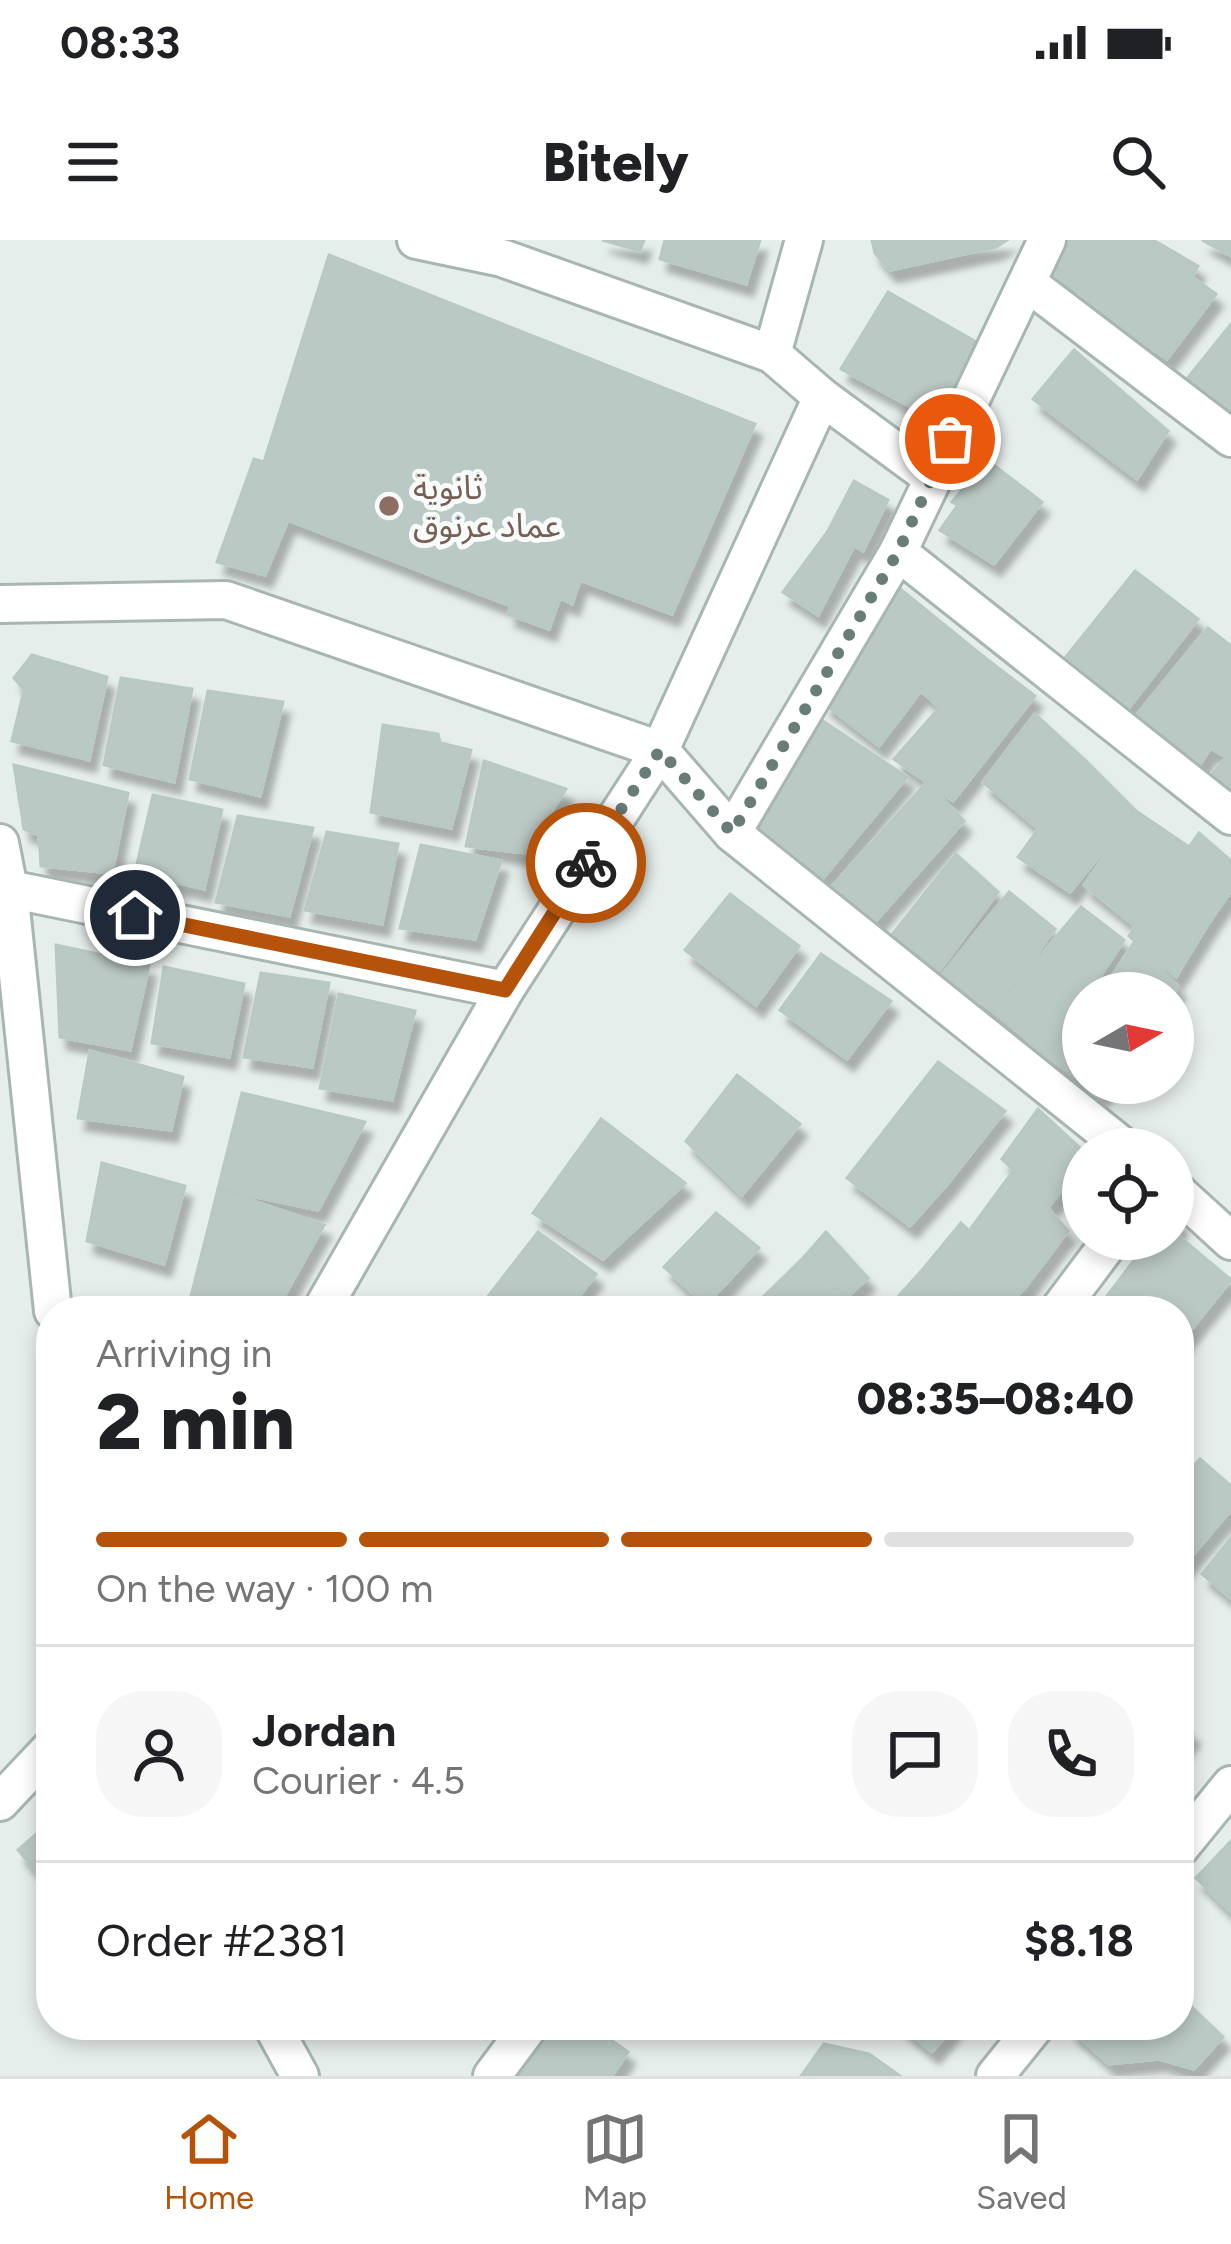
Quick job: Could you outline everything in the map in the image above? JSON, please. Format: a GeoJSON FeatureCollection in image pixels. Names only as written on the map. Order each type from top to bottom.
{"type":"FeatureCollection","features":[{"type":"Feature","properties":{"kind":"street"},"geometry":{"type":"LineString","coordinates":[[416,240],[504,249],[772,354],[931,477]]}},
{"type":"Feature","properties":{"kind":"street"},"geometry":{"type":"LineString","coordinates":[[772,354],[803,240]]}},
{"type":"Feature","properties":{"kind":"street"},"geometry":{"type":"LineString","coordinates":[[732,833],[898,552],[1047,240]]}},
{"type":"Feature","properties":{"kind":"street"},"geometry":{"type":"LineString","coordinates":[[1029,284],[1231,438]]}},
{"type":"Feature","properties":{"kind":"street"},"geometry":{"type":"LineString","coordinates":[[331,1296],[505,990],[660,750],[822,397]]}},
{"type":"Feature","properties":{"kind":"street"},"geometry":{"type":"LineString","coordinates":[[898,552],[1231,816]]}},
{"type":"Feature","properties":{"kind":"street"},"geometry":{"type":"LineString","coordinates":[[0,604],[226,600],[660,750],[732,833],[1100,1128]]}},
{"type":"Feature","properties":{"kind":"street"},"geometry":{"type":"LineString","coordinates":[[0,843],[9,889],[50,1296]]}},
{"type":"Feature","properties":{"kind":"street"},"geometry":{"type":"LineString","coordinates":[[9,889],[505,990]]}},
{"type":"Feature","properties":{"kind":"street"},"geometry":{"type":"LineString","coordinates":[[1194,1207],[1231,1241]]}},
{"type":"Feature","properties":{"kind":"street"},"geometry":{"type":"LineString","coordinates":[[1069,1296],[1096,1260]]}},
{"type":"Feature","properties":{"kind":"street"},"geometry":{"type":"LineString","coordinates":[[0,1802],[36,1764]]}},
{"type":"Feature","properties":{"kind":"street"},"geometry":{"type":"LineString","coordinates":[[1194,1831],[1231,1785]]}},
{"type":"Feature","properties":{"kind":"street"},"geometry":{"type":"LineString","coordinates":[[280,2040],[300,2076]]}},
{"type":"Feature","properties":{"kind":"street"},"geometry":{"type":"LineString","coordinates":[[492,2076],[519,2040]]}},
{"type":"Feature","properties":{"kind":"street"},"geometry":{"type":"LineString","coordinates":[[995,2076],[1024,2040]]}},
{"type":"Feature","properties":{"kind":"building"},"geometry":{"type":"Polygon","coordinates":[[[602,240],[644,240],[640,251],[602,240]]]}},
{"type":"Feature","properties":{"kind":"building"},"geometry":{"type":"Polygon","coordinates":[[[665,240],[760,240],[746,284],[660,259],[665,240]]]}},
{"type":"Feature","properties":{"kind":"building"},"geometry":{"type":"Polygon","coordinates":[[[872,240],[1007,240],[996,247],[890,270],[875,253],[872,240]]]}},
{"type":"Feature","properties":{"kind":"building"},"geometry":{"type":"Polygon","coordinates":[[[1057,240],[1153,240],[1198,266],[1192,277],[1216,294],[1167,359],[1083,302],[1072,307],[1036,282],[1057,240]]]}},
{"type":"Feature","properties":{"kind":"building"},"geometry":{"type":"Polygon","coordinates":[[[1202,240],[1231,240],[1231,256],[1202,240]]]}},
{"type":"Feature","properties":{"kind":"building"},"geometry":{"type":"Polygon","coordinates":[[[329,255],[755,424],[672,614],[580,580],[572,604],[560,598],[549,629],[508,614],[511,606],[288,520],[265,575],[217,562],[254,459],[264,462],[329,255]]]}},
{"type":"Feature","properties":{"kind":"building"},"geometry":{"type":"Polygon","coordinates":[[[888,292],[980,344],[935,420],[841,369],[888,292]]]}},
{"type":"Feature","properties":{"kind":"building"},"geometry":{"type":"Polygon","coordinates":[[[1231,324],[1231,420],[1182,385],[1231,324]]]}},
{"type":"Feature","properties":{"kind":"building"},"geometry":{"type":"Polygon","coordinates":[[[1074,350],[1168,431],[1137,479],[1033,399],[1074,350]]]}},
{"type":"Feature","properties":{"kind":"building"},"geometry":{"type":"Polygon","coordinates":[[[987,460],[1042,502],[994,564],[940,530],[958,505],[952,502],[987,460]]]}},
{"type":"Feature","properties":{"kind":"building"},"geometry":{"type":"Polygon","coordinates":[[[854,481],[888,500],[863,551],[828,531],[854,481]]]}},
{"type":"Feature","properties":{"kind":"building"},"geometry":{"type":"Polygon","coordinates":[[[828,531],[854,546],[818,615],[783,592],[828,531]]]}},
{"type":"Feature","properties":{"kind":"building"},"geometry":{"type":"Polygon","coordinates":[[[1135,571],[1198,619],[1128,709],[1061,663],[1135,571]]]}},
{"type":"Feature","properties":{"kind":"building"},"geometry":{"type":"Polygon","coordinates":[[[894,584],[984,657],[939,707],[858,635],[894,584]]]}},
{"type":"Feature","properties":{"kind":"building"},"geometry":{"type":"Polygon","coordinates":[[[1208,628],[1231,646],[1231,746],[1224,756],[1211,748],[1198,767],[1134,718],[1208,628]]]}},
{"type":"Feature","properties":{"kind":"building"},"geometry":{"type":"Polygon","coordinates":[[[858,635],[921,691],[879,746],[824,703],[858,635]]]}},
{"type":"Feature","properties":{"kind":"building"},"geometry":{"type":"Polygon","coordinates":[[[32,655],[107,677],[89,760],[12,741],[24,690],[14,678],[32,655]]]}},
{"type":"Feature","properties":{"kind":"building"},"geometry":{"type":"Polygon","coordinates":[[[984,657],[1035,696],[953,801],[894,759],[984,657]]]}},
{"type":"Feature","properties":{"kind":"building"},"geometry":{"type":"Polygon","coordinates":[[[121,678],[192,689],[174,782],[104,765],[121,678]]]}},
{"type":"Feature","properties":{"kind":"building"},"geometry":{"type":"Polygon","coordinates":[[[208,691],[283,702],[260,796],[190,779],[208,691]]]}},
{"type":"Feature","properties":{"kind":"building"},"geometry":{"type":"Polygon","coordinates":[[[811,713],[907,777],[823,878],[748,829],[811,713]]]}},
{"type":"Feature","properties":{"kind":"building"},"geometry":{"type":"Polygon","coordinates":[[[1035,714],[1087,762],[1039,829],[983,782],[1035,714]]]}},
{"type":"Feature","properties":{"kind":"building"},"geometry":{"type":"Polygon","coordinates":[[[383,725],[438,734],[440,743],[471,750],[451,828],[371,812],[383,725]]]}},
{"type":"Feature","properties":{"kind":"building"},"geometry":{"type":"Polygon","coordinates":[[[1231,751],[1231,794],[1210,777],[1231,751]]]}},
{"type":"Feature","properties":{"kind":"building"},"geometry":{"type":"Polygon","coordinates":[[[484,761],[566,789],[524,853],[466,846],[484,761]]]}},
{"type":"Feature","properties":{"kind":"building"},"geometry":{"type":"Polygon","coordinates":[[[1087,762],[1136,811],[1070,892],[1018,857],[1087,762]]]}},
{"type":"Feature","properties":{"kind":"building"},"geometry":{"type":"Polygon","coordinates":[[[14,765],[128,793],[112,873],[41,866],[39,835],[24,829],[14,765]]]}},
{"type":"Feature","properties":{"kind":"building"},"geometry":{"type":"Polygon","coordinates":[[[927,782],[964,821],[874,923],[829,890],[927,782]]]}},
{"type":"Feature","properties":{"kind":"building"},"geometry":{"type":"Polygon","coordinates":[[[153,795],[222,810],[204,889],[135,873],[153,795]]]}},
{"type":"Feature","properties":{"kind":"building"},"geometry":{"type":"Polygon","coordinates":[[[1136,811],[1189,847],[1135,926],[1084,885],[1136,811]]]}},
{"type":"Feature","properties":{"kind":"building"},"geometry":{"type":"Polygon","coordinates":[[[238,816],[313,828],[289,916],[216,902],[238,816]]]}},
{"type":"Feature","properties":{"kind":"building"},"geometry":{"type":"Polygon","coordinates":[[[327,832],[398,844],[382,924],[305,910],[327,832]]]}},
{"type":"Feature","properties":{"kind":"building"},"geometry":{"type":"Polygon","coordinates":[[[1199,833],[1231,861],[1231,891],[1208,924],[1162,886],[1199,833]]]}},
{"type":"Feature","properties":{"kind":"building"},"geometry":{"type":"Polygon","coordinates":[[[421,845],[501,861],[475,939],[400,928],[421,845]]]}},
{"type":"Feature","properties":{"kind":"building"},"geometry":{"type":"Polygon","coordinates":[[[956,854],[998,892],[940,970],[891,936],[956,854]]]}},
{"type":"Feature","properties":{"kind":"building"},"geometry":{"type":"Polygon","coordinates":[[[1162,886],[1208,924],[1179,972],[1170,972],[1129,936],[1162,886]]]}},
{"type":"Feature","properties":{"kind":"building"},"geometry":{"type":"Polygon","coordinates":[[[1009,892],[1055,929],[994,1012],[941,976],[1009,892]]]}},
{"type":"Feature","properties":{"kind":"building"},"geometry":{"type":"Polygon","coordinates":[[[730,894],[799,946],[756,1005],[685,950],[730,894]]]}},
{"type":"Feature","properties":{"kind":"building"},"geometry":{"type":"Polygon","coordinates":[[[1081,907],[1124,940],[1103,972],[1062,972],[1062,1033],[1047,1056],[994,1012],[1081,907]]]}},
{"type":"Feature","properties":{"kind":"building"},"geometry":{"type":"Polygon","coordinates":[[[1135,941],[1164,972],[1115,972],[1135,941]]]}},
{"type":"Feature","properties":{"kind":"building"},"geometry":{"type":"Polygon","coordinates":[[[56,945],[149,965],[130,1050],[60,1037],[56,945]]]}},
{"type":"Feature","properties":{"kind":"building"},"geometry":{"type":"Polygon","coordinates":[[[821,954],[891,1001],[847,1059],[780,1010],[821,954]]]}},
{"type":"Feature","properties":{"kind":"building"},"geometry":{"type":"Polygon","coordinates":[[[164,967],[244,984],[229,1057],[152,1043],[164,967]]]}},
{"type":"Feature","properties":{"kind":"building"},"geometry":{"type":"Polygon","coordinates":[[[261,973],[329,983],[312,1067],[244,1057],[261,973]]]}},
{"type":"Feature","properties":{"kind":"building"},"geometry":{"type":"Polygon","coordinates":[[[339,994],[415,1011],[392,1100],[320,1088],[339,994]]]}},
{"type":"Feature","properties":{"kind":"building"},"geometry":{"type":"Polygon","coordinates":[[[1062,1039],[1062,1067],[1047,1056],[1062,1039]]]}},
{"type":"Feature","properties":{"kind":"building"},"geometry":{"type":"Polygon","coordinates":[[[90,1051],[183,1077],[171,1130],[78,1118],[90,1051]]]}},
{"type":"Feature","properties":{"kind":"building"},"geometry":{"type":"Polygon","coordinates":[[[938,1062],[1005,1111],[949,1182],[884,1131],[938,1062]]]}},
{"type":"Feature","properties":{"kind":"building"},"geometry":{"type":"Polygon","coordinates":[[[737,1075],[800,1124],[742,1195],[686,1141],[737,1075]]]}},
{"type":"Feature","properties":{"kind":"building"},"geometry":{"type":"Polygon","coordinates":[[[242,1093],[365,1122],[318,1210],[218,1189],[242,1093]]]}},
{"type":"Feature","properties":{"kind":"building"},"geometry":{"type":"Polygon","coordinates":[[[1038,1109],[1062,1131],[1062,1190],[1050,1205],[1002,1159],[1038,1109]]]}},
{"type":"Feature","properties":{"kind":"building"},"geometry":{"type":"Polygon","coordinates":[[[601,1119],[685,1183],[603,1259],[533,1213],[601,1119]]]}},
{"type":"Feature","properties":{"kind":"building"},"geometry":{"type":"Polygon","coordinates":[[[884,1131],[949,1182],[910,1226],[847,1178],[884,1131]]]}},
{"type":"Feature","properties":{"kind":"building"},"geometry":{"type":"Polygon","coordinates":[[[102,1163],[185,1186],[164,1264],[87,1241],[102,1163]]]}},
{"type":"Feature","properties":{"kind":"building"},"geometry":{"type":"Polygon","coordinates":[[[1014,1170],[1062,1224],[1062,1239],[1027,1285],[971,1228],[1014,1170]]]}},
{"type":"Feature","properties":{"kind":"building"},"geometry":{"type":"Polygon","coordinates":[[[218,1189],[324,1225],[284,1296],[191,1296],[218,1189]]]}},
{"type":"Feature","properties":{"kind":"building"},"geometry":{"type":"Polygon","coordinates":[[[716,1213],[759,1248],[714,1296],[696,1296],[664,1267],[716,1213]]]}},
{"type":"Feature","properties":{"kind":"building"},"geometry":{"type":"Polygon","coordinates":[[[961,1223],[1027,1285],[1017,1296],[956,1296],[923,1269],[961,1223]]]}},
{"type":"Feature","properties":{"kind":"building"},"geometry":{"type":"Polygon","coordinates":[[[538,1232],[596,1274],[579,1296],[488,1296],[538,1232]]]}},
{"type":"Feature","properties":{"kind":"building"},"geometry":{"type":"Polygon","coordinates":[[[826,1232],[868,1278],[846,1296],[804,1257],[826,1232]]]}},
{"type":"Feature","properties":{"kind":"building"},"geometry":{"type":"Polygon","coordinates":[[[1194,1249],[1231,1280],[1194,1326],[1194,1296],[1107,1296],[1134,1260],[1194,1260],[1194,1249]]]}},
{"type":"Feature","properties":{"kind":"building"},"geometry":{"type":"Polygon","coordinates":[[[804,1257],[846,1296],[764,1296],[804,1257]]]}},
{"type":"Feature","properties":{"kind":"building"},"geometry":{"type":"Polygon","coordinates":[[[923,1269],[956,1296],[899,1296],[923,1269]]]}},
{"type":"Feature","properties":{"kind":"building"},"geometry":{"type":"Polygon","coordinates":[[[1200,1459],[1231,1486],[1231,1510],[1194,1554],[1194,1466],[1200,1459]]]}},
{"type":"Feature","properties":{"kind":"building"},"geometry":{"type":"Polygon","coordinates":[[[1231,1538],[1231,1598],[1202,1574],[1231,1538]]]}},
{"type":"Feature","properties":{"kind":"building"},"geometry":{"type":"Polygon","coordinates":[[[36,1834],[36,1871],[18,1850],[36,1834]]]}},
{"type":"Feature","properties":{"kind":"building"},"geometry":{"type":"Polygon","coordinates":[[[1231,1841],[1231,1912],[1196,1878],[1231,1841]]]}},
{"type":"Feature","properties":{"kind":"building"},"geometry":{"type":"Polygon","coordinates":[[[1194,2009],[1223,2037],[1194,2069],[1159,2059],[1109,2064],[1082,2040],[1194,2040],[1194,2009]]]}},
{"type":"Feature","properties":{"kind":"building"},"geometry":{"type":"Polygon","coordinates":[[[544,2040],[611,2040],[628,2052],[612,2076],[519,2076],[544,2040]]]}},
{"type":"Feature","properties":{"kind":"building"},"geometry":{"type":"Polygon","coordinates":[[[918,2040],[942,2040],[932,2052],[918,2040]]]}},
{"type":"Feature","properties":{"kind":"building"},"geometry":{"type":"Polygon","coordinates":[[[824,2044],[869,2054],[900,2076],[801,2076],[824,2044]]]}},
{"type":"Feature","properties":{"kind":"way so far"},"geometry":{"type":"LineString","coordinates":[[586,863],[660,750],[732,833],[898,552],[950,439]]}},
{"type":"Feature","properties":{"kind":"place","name":"ثانوية عماد عرنوق"},"geometry":{"type":"Point","coordinates":[389,506]}},
{"type":"Feature","properties":{"kind":"route"},"geometry":{"type":"LineString","coordinates":[[135,915],[505,990],[586,863]]}}]}
